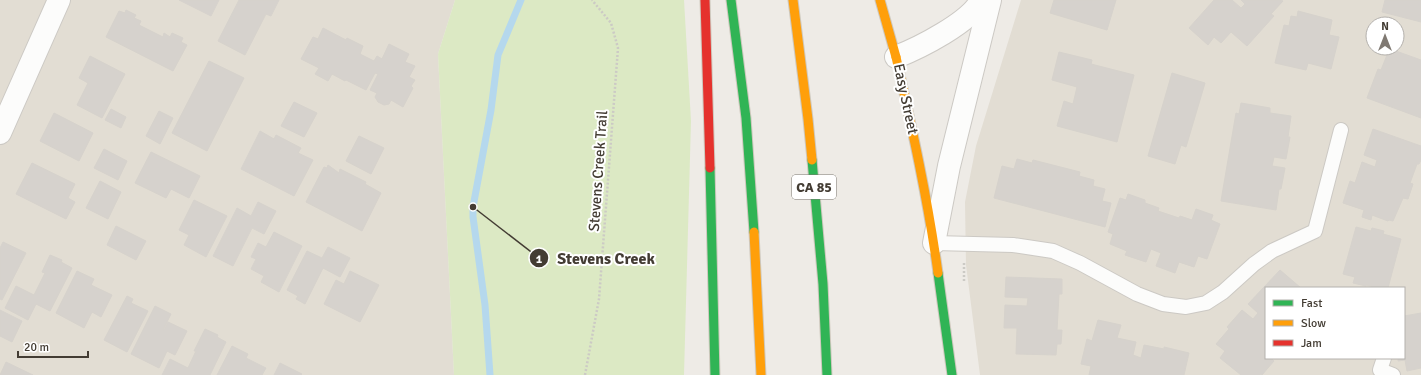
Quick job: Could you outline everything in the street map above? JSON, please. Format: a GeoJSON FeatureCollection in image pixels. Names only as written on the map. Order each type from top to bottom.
{"type":"FeatureCollection","features":[{"type":"Feature","properties":{"kind":"main road"},"geometry":{"type":"LineString","coordinates":[[705,0],[715,346],[714,375]]}},
{"type":"Feature","properties":{"kind":"main road"},"geometry":{"type":"LineString","coordinates":[[731,0],[746,118],[757,284],[761,375]]}},
{"type":"Feature","properties":{"kind":"main road","name":"CA 85"},"geometry":{"type":"LineString","coordinates":[[793,0],[809,134],[823,284],[827,375]]}},
{"type":"Feature","properties":{"kind":"main road"},"geometry":{"type":"LineString","coordinates":[[880,0],[896,57]]}},
{"type":"Feature","properties":{"kind":"main road","name":"Easy Street"},"geometry":{"type":"LineString","coordinates":[[896,57],[910,118],[934,243],[952,375]]}},
{"type":"Feature","properties":{"kind":"street"},"geometry":{"type":"LineString","coordinates":[[0,133],[59,0]]}},
{"type":"Feature","properties":{"kind":"street","name":"Easy Street"},"geometry":{"type":"LineString","coordinates":[[896,57],[917,48],[962,22],[981,0]]}},
{"type":"Feature","properties":{"kind":"street","name":"Easy Street"},"geometry":{"type":"LineString","coordinates":[[934,243],[949,166],[990,0]]}},
{"type":"Feature","properties":{"kind":"lane"},"geometry":{"type":"LineString","coordinates":[[934,243],[1013,245],[1053,251],[1080,263],[1137,294],[1163,304],[1186,307],[1206,303],[1223,292],[1254,264],[1272,251],[1315,231],[1341,130]]}},
{"type":"Feature","properties":{"kind":"lane"},"geometry":{"type":"LineString","coordinates":[[1384,359],[1380,370],[1393,375]]}},
{"type":"Feature","properties":{"kind":"path","name":"Stevens Creek Trail"},"geometry":{"type":"LineString","coordinates":[[585,375],[599,299],[618,48],[611,23],[592,0]]}},
{"type":"Feature","properties":{"kind":"shaded area"},"geometry":{"type":"Polygon","coordinates":[[[0,0],[455,0],[438,54],[454,375],[0,375],[0,0]]]}},
{"type":"Feature","properties":{"kind":"shaded area"},"geometry":{"type":"Polygon","coordinates":[[[1021,0],[1421,0],[1421,375],[980,375],[966,265],[965,202],[976,146],[1021,0]]]}},
{"type":"Feature","properties":{"kind":"green space"},"geometry":{"type":"Polygon","coordinates":[[[455,0],[684,0],[691,121],[684,375],[454,375],[438,54],[455,0]]]}},
{"type":"Feature","properties":{"kind":"building"},"geometry":{"type":"Polygon","coordinates":[[[179,0],[219,0],[211,16],[179,0]]]}},
{"type":"Feature","properties":{"kind":"building"},"geometry":{"type":"Polygon","coordinates":[[[239,0],[279,0],[271,16],[266,14],[245,55],[218,41],[239,0]]]}},
{"type":"Feature","properties":{"kind":"building"},"geometry":{"type":"Polygon","coordinates":[[[1054,0],[1116,0],[1107,30],[1050,13],[1054,0]]]}},
{"type":"Feature","properties":{"kind":"building"},"geometry":{"type":"Polygon","coordinates":[[[1214,0],[1232,0],[1241,8],[1245,4],[1241,0],[1283,1],[1271,14],[1274,16],[1247,46],[1231,32],[1221,43],[1214,37],[1208,45],[1189,28],[1214,0]]]}},
{"type":"Feature","properties":{"kind":"building"},"geometry":{"type":"Polygon","coordinates":[[[1385,0],[1421,0],[1421,22],[1405,18],[1405,16],[1398,16],[1382,12],[1385,0]]]}},
{"type":"Feature","properties":{"kind":"building"},"geometry":{"type":"Polygon","coordinates":[[[126,10],[136,15],[134,18],[141,21],[139,25],[163,37],[164,33],[170,37],[172,33],[183,38],[181,42],[187,45],[173,71],[106,37],[119,11],[125,13],[126,10]]]}},
{"type":"Feature","properties":{"kind":"building"},"geometry":{"type":"Polygon","coordinates":[[[1298,11],[1332,20],[1329,35],[1339,37],[1331,69],[1308,63],[1306,70],[1275,63],[1284,25],[1289,26],[1291,16],[1297,17],[1298,11]]]}},
{"type":"Feature","properties":{"kind":"building"},"geometry":{"type":"Polygon","coordinates":[[[323,28],[346,40],[347,38],[363,46],[360,54],[374,61],[377,56],[382,59],[389,44],[409,54],[405,62],[415,66],[409,77],[415,80],[411,86],[413,88],[403,107],[391,100],[389,104],[384,105],[378,102],[375,97],[377,93],[370,90],[378,74],[375,73],[366,90],[332,74],[328,81],[315,74],[319,68],[301,59],[313,37],[318,39],[323,28]]]}},
{"type":"Feature","properties":{"kind":"building"},"geometry":{"type":"Polygon","coordinates":[[[1059,52],[1092,60],[1091,64],[1134,75],[1117,142],[1057,126],[1064,101],[1073,104],[1077,87],[1052,80],[1059,52]]]}},
{"type":"Feature","properties":{"kind":"building"},"geometry":{"type":"Polygon","coordinates":[[[1405,54],[1421,60],[1421,118],[1367,98],[1378,69],[1381,70],[1387,56],[1405,56],[1405,54]]]}},
{"type":"Feature","properties":{"kind":"building"},"geometry":{"type":"Polygon","coordinates":[[[90,56],[125,74],[102,118],[77,105],[88,83],[79,78],[90,56]]]}},
{"type":"Feature","properties":{"kind":"building"},"geometry":{"type":"Polygon","coordinates":[[[209,61],[244,78],[207,151],[172,133],[209,61]]]}},
{"type":"Feature","properties":{"kind":"building"},"geometry":{"type":"Polygon","coordinates":[[[1172,73],[1205,83],[1186,147],[1181,145],[1175,164],[1148,156],[1172,73]]]}},
{"type":"Feature","properties":{"kind":"building"},"geometry":{"type":"Polygon","coordinates":[[[294,102],[317,113],[304,137],[281,126],[294,102]]]}},
{"type":"Feature","properties":{"kind":"building"},"geometry":{"type":"Polygon","coordinates":[[[1241,103],[1270,108],[1270,113],[1291,116],[1288,137],[1290,137],[1286,159],[1274,157],[1272,166],[1285,168],[1281,189],[1279,189],[1276,210],[1221,201],[1236,113],[1239,114],[1241,103]]]}},
{"type":"Feature","properties":{"kind":"building"},"geometry":{"type":"Polygon","coordinates":[[[111,109],[126,117],[121,128],[105,120],[111,109]]]}},
{"type":"Feature","properties":{"kind":"building"},"geometry":{"type":"Polygon","coordinates":[[[159,111],[173,118],[160,144],[146,136],[159,111]]]}},
{"type":"Feature","properties":{"kind":"building"},"geometry":{"type":"Polygon","coordinates":[[[54,113],[93,133],[79,161],[40,141],[54,113]]]}},
{"type":"Feature","properties":{"kind":"building"},"geometry":{"type":"Polygon","coordinates":[[[1373,129],[1421,146],[1421,160],[1419,164],[1417,164],[1410,183],[1413,184],[1408,199],[1403,198],[1393,221],[1388,221],[1372,215],[1371,220],[1362,217],[1364,210],[1343,203],[1350,181],[1355,183],[1362,162],[1375,167],[1377,160],[1364,155],[1373,129]]]}},
{"type":"Feature","properties":{"kind":"building"},"geometry":{"type":"Polygon","coordinates":[[[260,131],[274,139],[276,135],[301,148],[298,153],[313,160],[294,196],[241,169],[260,131]]]}},
{"type":"Feature","properties":{"kind":"building"},"geometry":{"type":"Polygon","coordinates":[[[359,136],[384,148],[371,174],[346,161],[359,136]]]}},
{"type":"Feature","properties":{"kind":"building"},"geometry":{"type":"Polygon","coordinates":[[[104,149],[127,161],[118,180],[94,168],[104,149]]]}},
{"type":"Feature","properties":{"kind":"building"},"geometry":{"type":"Polygon","coordinates":[[[151,152],[200,176],[189,198],[171,189],[166,198],[135,183],[151,152]]]}},
{"type":"Feature","properties":{"kind":"building"},"geometry":{"type":"Polygon","coordinates":[[[1017,159],[1032,163],[1033,160],[1080,172],[1079,176],[1094,180],[1093,186],[1105,189],[1102,201],[1111,203],[1105,227],[994,198],[1002,166],[1014,169],[1017,159]]]}},
{"type":"Feature","properties":{"kind":"building"},"geometry":{"type":"Polygon","coordinates":[[[32,163],[75,184],[68,198],[75,202],[66,219],[16,194],[32,163]]]}},
{"type":"Feature","properties":{"kind":"building"},"geometry":{"type":"Polygon","coordinates":[[[328,165],[339,173],[340,169],[366,182],[365,184],[381,193],[362,231],[306,202],[324,167],[327,168],[328,165]]]}},
{"type":"Feature","properties":{"kind":"building"},"geometry":{"type":"Polygon","coordinates":[[[100,181],[121,192],[108,219],[86,208],[100,181]]]}},
{"type":"Feature","properties":{"kind":"building"},"geometry":{"type":"Polygon","coordinates":[[[1128,194],[1145,200],[1145,203],[1159,208],[1158,211],[1179,218],[1180,216],[1192,220],[1196,209],[1213,215],[1211,220],[1220,224],[1207,259],[1198,256],[1194,267],[1179,262],[1175,273],[1156,266],[1161,253],[1151,249],[1146,262],[1125,255],[1127,251],[1110,244],[1113,234],[1108,232],[1120,198],[1126,200],[1128,194]]]}},
{"type":"Feature","properties":{"kind":"building"},"geometry":{"type":"Polygon","coordinates":[[[194,200],[227,216],[206,257],[184,245],[189,235],[179,230],[194,200]]]}},
{"type":"Feature","properties":{"kind":"building"},"geometry":{"type":"Polygon","coordinates":[[[258,202],[276,211],[264,234],[252,228],[233,266],[213,256],[237,208],[251,216],[258,202]]]}},
{"type":"Feature","properties":{"kind":"building"},"geometry":{"type":"Polygon","coordinates":[[[116,226],[146,241],[136,260],[107,245],[116,226]]]}},
{"type":"Feature","properties":{"kind":"building"},"geometry":{"type":"Polygon","coordinates":[[[1356,227],[1371,231],[1372,228],[1384,231],[1383,234],[1401,239],[1388,287],[1375,287],[1353,283],[1355,277],[1343,274],[1356,227]]]}},
{"type":"Feature","properties":{"kind":"building"},"geometry":{"type":"Polygon","coordinates":[[[274,232],[302,246],[279,292],[261,282],[264,276],[251,269],[256,259],[251,257],[258,243],[266,247],[274,232]]]}},
{"type":"Feature","properties":{"kind":"building"},"geometry":{"type":"Polygon","coordinates":[[[3,242],[26,253],[2,300],[0,299],[0,248],[3,242]]]}},
{"type":"Feature","properties":{"kind":"building"},"geometry":{"type":"Polygon","coordinates":[[[328,247],[350,258],[340,277],[323,268],[305,304],[296,299],[298,296],[287,290],[307,251],[322,258],[328,247]]]}},
{"type":"Feature","properties":{"kind":"building"},"geometry":{"type":"Polygon","coordinates":[[[50,255],[62,260],[61,262],[72,268],[50,311],[36,304],[28,320],[5,308],[16,286],[34,295],[45,273],[42,272],[50,255]]]}},
{"type":"Feature","properties":{"kind":"building"},"geometry":{"type":"Polygon","coordinates":[[[1280,270],[1300,287],[1265,287],[1265,359],[1272,359],[1274,361],[1262,375],[1241,375],[1220,358],[1225,351],[1216,344],[1229,329],[1227,327],[1242,310],[1253,319],[1258,313],[1248,304],[1280,270]]]}},
{"type":"Feature","properties":{"kind":"building"},"geometry":{"type":"Polygon","coordinates":[[[77,271],[94,279],[91,285],[112,295],[101,317],[92,312],[84,328],[56,313],[77,271]]]}},
{"type":"Feature","properties":{"kind":"building"},"geometry":{"type":"Polygon","coordinates":[[[350,271],[379,285],[360,322],[324,304],[336,280],[344,284],[350,271]]]}},
{"type":"Feature","properties":{"kind":"building"},"geometry":{"type":"Polygon","coordinates":[[[1006,277],[1062,279],[1062,294],[1059,294],[1057,330],[1062,330],[1061,344],[1057,344],[1056,355],[1016,354],[1017,328],[1004,328],[1005,305],[1027,306],[1028,298],[1005,297],[1006,277]]]}},
{"type":"Feature","properties":{"kind":"building"},"geometry":{"type":"Polygon","coordinates":[[[127,296],[133,299],[131,303],[148,311],[127,352],[104,340],[127,296]]]}},
{"type":"Feature","properties":{"kind":"building"},"geometry":{"type":"Polygon","coordinates":[[[155,306],[171,314],[163,330],[168,322],[187,331],[175,355],[167,351],[159,368],[131,354],[155,306]]]}},
{"type":"Feature","properties":{"kind":"building"},"geometry":{"type":"Polygon","coordinates":[[[0,310],[22,321],[12,342],[0,336],[0,310]]]}},
{"type":"Feature","properties":{"kind":"building"},"geometry":{"type":"Polygon","coordinates":[[[1421,313],[1421,368],[1407,371],[1405,360],[1398,361],[1398,359],[1405,359],[1405,316],[1421,313]]]}},
{"type":"Feature","properties":{"kind":"building"},"geometry":{"type":"Polygon","coordinates":[[[1098,320],[1121,325],[1117,338],[1136,342],[1133,355],[1141,358],[1144,345],[1164,349],[1164,347],[1189,353],[1184,375],[1089,375],[1091,366],[1081,364],[1087,339],[1092,341],[1098,320]]]}},
{"type":"Feature","properties":{"kind":"building"},"geometry":{"type":"Polygon","coordinates":[[[205,329],[218,335],[217,337],[226,342],[210,375],[162,375],[170,359],[188,368],[196,351],[194,351],[205,329]]]}},
{"type":"Feature","properties":{"kind":"building"},"geometry":{"type":"Polygon","coordinates":[[[232,346],[248,354],[246,358],[266,368],[262,375],[217,375],[232,346]]]}},
{"type":"Feature","properties":{"kind":"building"},"geometry":{"type":"Polygon","coordinates":[[[6,362],[33,375],[0,375],[6,362]]]}},
{"type":"Feature","properties":{"kind":"building"},"geometry":{"type":"Polygon","coordinates":[[[280,363],[302,374],[274,375],[280,363]]]}},
{"type":"Feature","properties":{"kind":"waterway"},"geometry":{"type":"LineString","coordinates":[[490,375],[485,305],[473,217],[473,207],[491,110],[498,55],[521,0]]}},
{"type":"Feature","properties":{"kind":"traffic: fast"},"geometry":{"type":"LineString","coordinates":[[731,0],[746,118],[754,232]]}},
{"type":"Feature","properties":{"kind":"traffic: fast"},"geometry":{"type":"LineString","coordinates":[[812,160],[823,284],[827,375]]}},
{"type":"Feature","properties":{"kind":"traffic: fast"},"geometry":{"type":"LineString","coordinates":[[710,168],[715,375]]}},
{"type":"Feature","properties":{"kind":"traffic: fast"},"geometry":{"type":"LineString","coordinates":[[938,273],[952,375]]}},
{"type":"Feature","properties":{"kind":"traffic: slow"},"geometry":{"type":"LineString","coordinates":[[793,0],[812,160]]}},
{"type":"Feature","properties":{"kind":"traffic: slow"},"geometry":{"type":"LineString","coordinates":[[880,0],[896,57]]}},
{"type":"Feature","properties":{"kind":"traffic: slow"},"geometry":{"type":"LineString","coordinates":[[896,57],[925,191],[938,273]]}},
{"type":"Feature","properties":{"kind":"traffic: slow"},"geometry":{"type":"LineString","coordinates":[[754,232],[761,375]]}},
{"type":"Feature","properties":{"kind":"traffic: jam"},"geometry":{"type":"LineString","coordinates":[[705,0],[710,168]]}},
{"type":"Feature","properties":{"kind":"place","name":"Stevens Creek"},"geometry":{"type":"Point","coordinates":[473,207]}}]}
